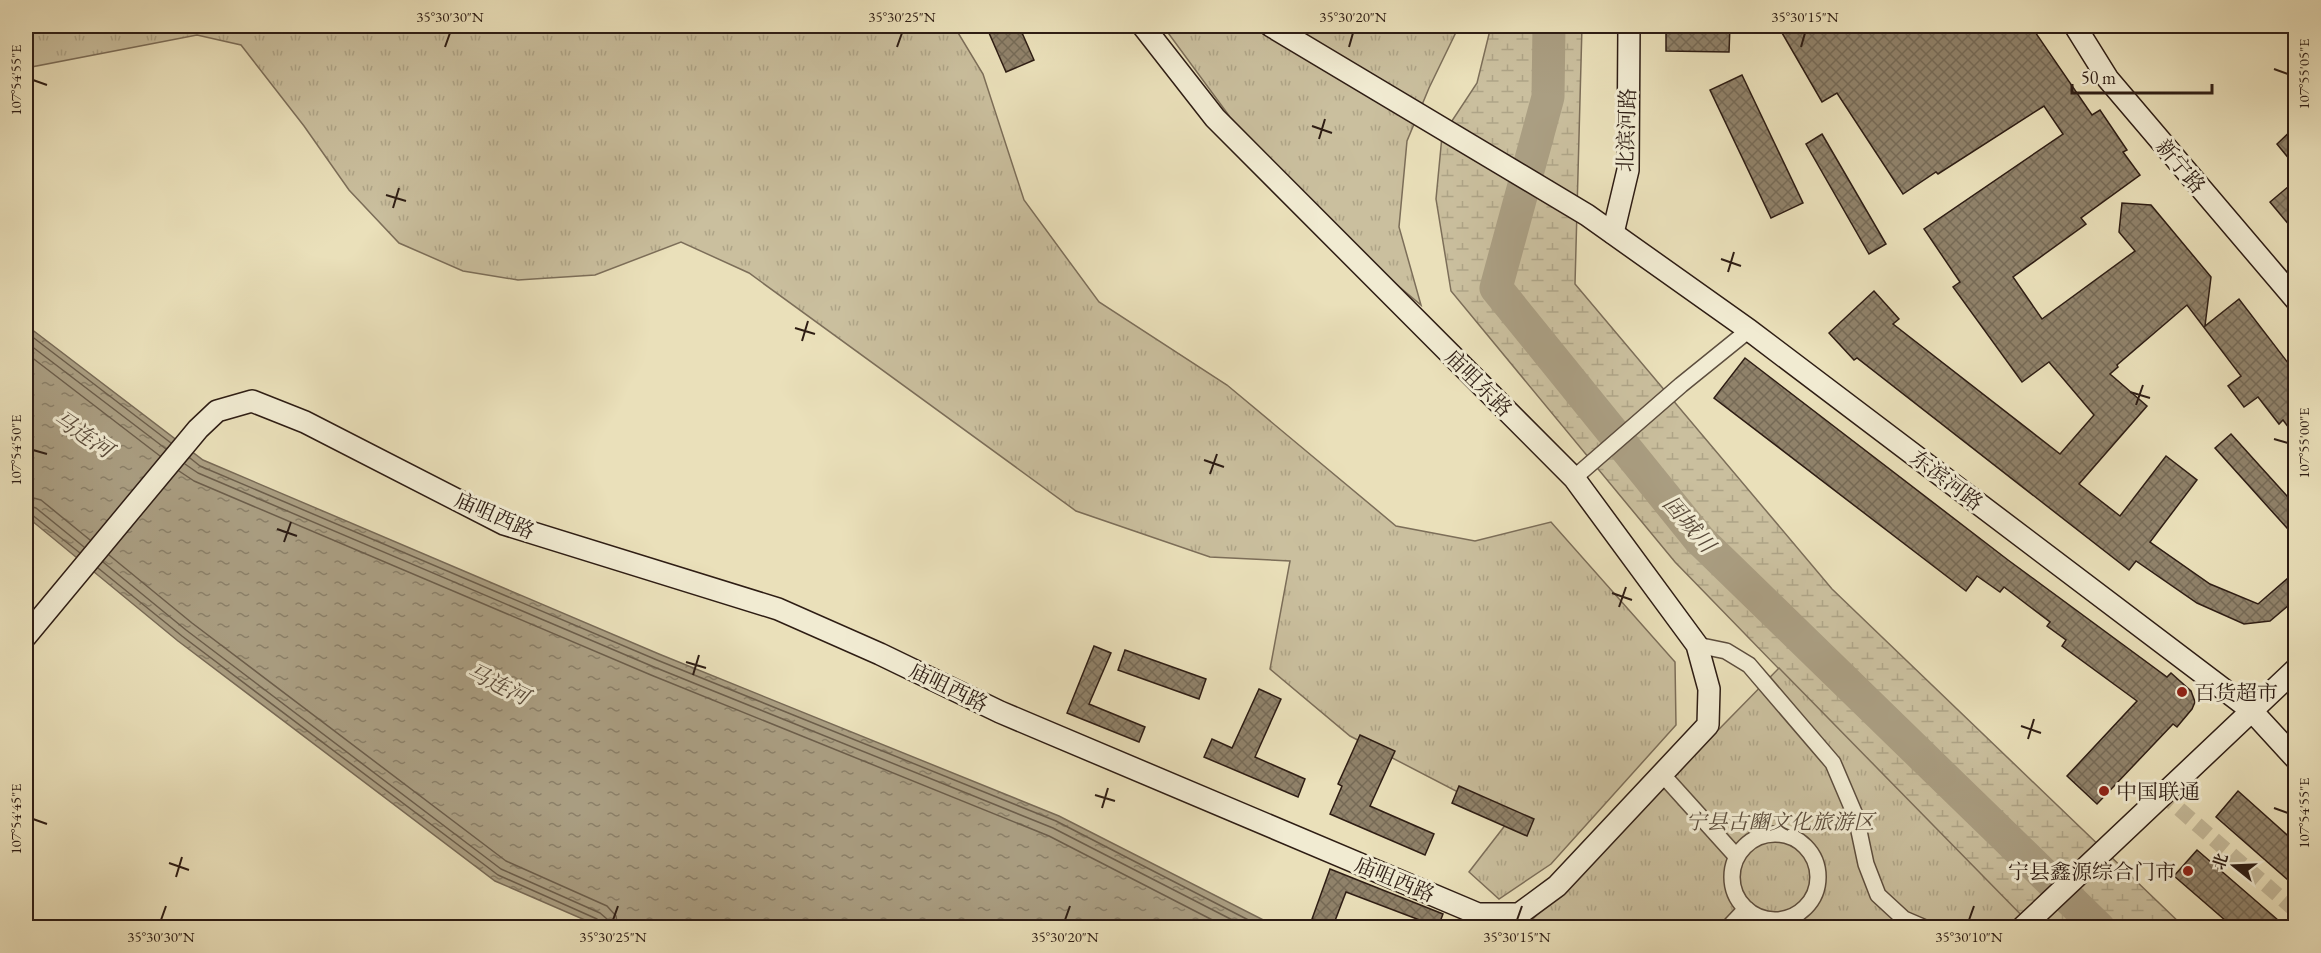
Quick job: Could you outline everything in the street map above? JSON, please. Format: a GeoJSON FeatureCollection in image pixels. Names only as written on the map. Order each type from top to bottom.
{"type":"FeatureCollection","features":[{"type":"Feature","properties":{"kind":"street","name":"庙咀东路"},"geometry":{"type":"LineString","coordinates":[[1143,26],[1215,118],[1574,478],[1697,645],[1709,689],[1708,725],[1662,774]]}},
{"type":"Feature","properties":{"kind":"street","name":"东滨河路"},"geometry":{"type":"LineString","coordinates":[[1271,26],[1587,215],[1749,330],[2251,710],[2295,759]]}},
{"type":"Feature","properties":{"kind":"street","name":"北滨河路"},"geometry":{"type":"LineString","coordinates":[[1613,233],[1628,170],[1629,26]]}},
{"type":"Feature","properties":{"kind":"street","name":"新宁路"},"geometry":{"type":"LineString","coordinates":[[2075,26],[2108,79],[2295,300]]}},
{"type":"Feature","properties":{"kind":"street"},"geometry":{"type":"LineString","coordinates":[[1574,478],[1681,385],[1749,330]]}},
{"type":"Feature","properties":{"kind":"street","name":"庙咀西路"},"geometry":{"type":"LineString","coordinates":[[26,636],[198,429],[217,411],[252,401],[305,422],[504,524],[778,609],[880,654],[1000,712],[1478,914],[1517,921],[1557,886],[1662,774]]}},
{"type":"Feature","properties":{"kind":"street"},"geometry":{"type":"LineString","coordinates":[[1697,645],[1726,651],[1749,665],[1833,763],[1856,817],[1866,864],[1878,896],[1904,919],[1925,927]]}},
{"type":"Feature","properties":{"kind":"street"},"geometry":{"type":"LineString","coordinates":[[2022,927],[2295,669]]}},
{"type":"Feature","properties":{"kind":"street"},"geometry":{"type":"LineString","coordinates":[[1662,774],[1736,856]]}},
{"type":"Feature","properties":{"kind":"street"},"geometry":{"type":"LineString","coordinates":[[1768,834],[1781,834],[1794,838],[1805,846],[1814,858],[1817,872],[1816,887],[1811,900],[1801,911],[1787,918],[1773,920],[1759,917],[1746,909],[1737,898],[1732,884],[1732,869],[1736,856],[1744,846],[1755,838],[1768,834]]}},
{"type":"Feature","properties":{"kind":"street"},"geometry":{"type":"LineString","coordinates":[[1728,927],[1746,909]]}},
{"type":"Feature","properties":{"kind":"green space"},"geometry":{"type":"Polygon","coordinates":[[[26,26],[954,26],[983,74],[1024,200],[1099,302],[1227,385],[1396,526],[1475,541],[1551,522],[1675,662],[1676,725],[1551,864],[1499,899],[1469,872],[1510,819],[1350,736],[1270,669],[1290,561],[1210,557],[1076,511],[749,273],[681,242],[595,275],[518,280],[463,271],[399,243],[349,190],[304,126],[241,45],[197,35],[26,68],[26,26]]]}},
{"type":"Feature","properties":{"kind":"green space"},"geometry":{"type":"Polygon","coordinates":[[[1163,26],[1459,26],[1407,141],[1399,227],[1421,305],[1384,274],[1230,117],[1163,26]]]}},
{"type":"Feature","properties":{"kind":"green space"},"geometry":{"type":"Polygon","coordinates":[[[1491,26],[1582,26],[1575,284],[1832,589],[2184,927],[2030,927],[1675,562],[1451,291],[1436,199],[1442,136],[1477,83],[1491,26]]]}},
{"type":"Feature","properties":{"kind":"green space","name":"宁县古豳文化旅游区"},"geometry":{"type":"Polygon","coordinates":[[[1779,668],[2033,927],[1524,928],[1779,668]]]}},
{"type":"Feature","properties":{"kind":"water","name":"马连河"},"geometry":{"type":"Polygon","coordinates":[[[26,325],[203,460],[659,654],[1059,816],[1277,927],[601,927],[495,881],[178,641],[26,516],[26,325]]]}},
{"type":"Feature","properties":{"kind":"building"},"geometry":{"type":"Polygon","coordinates":[[[986,26],[1019,26],[1034,60],[1006,72],[986,26]]]}},
{"type":"Feature","properties":{"kind":"building"},"geometry":{"type":"Polygon","coordinates":[[[1666,26],[1730,26],[1729,52],[1666,51],[1666,26]]]}},
{"type":"Feature","properties":{"kind":"building"},"geometry":{"type":"Polygon","coordinates":[[[1778,26],[2031,26],[2092,115],[2100,110],[2127,150],[2123,152],[2140,175],[2081,218],[2086,224],[2013,277],[2042,319],[2135,251],[2119,232],[2122,203],[2151,205],[2211,277],[2205,326],[2239,299],[2295,372],[2295,436],[2283,420],[2279,424],[2258,397],[2244,407],[2228,386],[2241,376],[2187,305],[2117,365],[2118,367],[2110,374],[2147,406],[2079,484],[2120,516],[2166,456],[2197,480],[2150,542],[2210,584],[2258,604],[2295,572],[2295,600],[2270,621],[2244,624],[2197,603],[2136,561],[2129,570],[1857,358],[1854,360],[1829,333],[1874,291],[1899,319],[1893,324],[2060,454],[2094,415],[2049,362],[2022,382],[1953,287],[1960,282],[1924,229],[2063,134],[2044,106],[1903,194],[1837,93],[1822,102],[1778,26]]]}},
{"type":"Feature","properties":{"kind":"building"},"geometry":{"type":"Polygon","coordinates":[[[1742,75],[1803,203],[1771,218],[1710,90],[1742,75]]]}},
{"type":"Feature","properties":{"kind":"building"},"geometry":{"type":"Polygon","coordinates":[[[2295,127],[2295,166],[2277,144],[2295,127]]]}},
{"type":"Feature","properties":{"kind":"building"},"geometry":{"type":"Polygon","coordinates":[[[1822,134],[1886,244],[1869,254],[1806,144],[1822,134]]]}},
{"type":"Feature","properties":{"kind":"building"},"geometry":{"type":"Polygon","coordinates":[[[2295,181],[2295,232],[2270,202],[2295,181]]]}},
{"type":"Feature","properties":{"kind":"building"},"geometry":{"type":"Polygon","coordinates":[[[1745,358],[2008,560],[2167,677],[2171,673],[2191,691],[2195,702],[2192,709],[2177,727],[2173,724],[2097,804],[2067,776],[2137,701],[2062,646],[2066,640],[2047,626],[2050,622],[2004,587],[2000,592],[1977,576],[1966,591],[1714,398],[1745,358]]]}},
{"type":"Feature","properties":{"kind":"building"},"geometry":{"type":"Polygon","coordinates":[[[2231,434],[2295,505],[2295,537],[2215,448],[2231,434]]]}},
{"type":"Feature","properties":{"kind":"building"},"geometry":{"type":"Polygon","coordinates":[[[1094,646],[1111,653],[1089,704],[1145,727],[1139,742],[1067,713],[1094,646]]]}},
{"type":"Feature","properties":{"kind":"building"},"geometry":{"type":"Polygon","coordinates":[[[1125,650],[1206,679],[1199,699],[1118,670],[1125,650]]]}},
{"type":"Feature","properties":{"kind":"building"},"geometry":{"type":"Polygon","coordinates":[[[1259,689],[1281,699],[1255,757],[1305,779],[1298,797],[1204,757],[1212,739],[1232,748],[1259,689]]]}},
{"type":"Feature","properties":{"kind":"building"},"geometry":{"type":"Polygon","coordinates":[[[1360,735],[1395,751],[1370,806],[1434,834],[1425,855],[1330,814],[1342,786],[1338,784],[1360,735]]]}},
{"type":"Feature","properties":{"kind":"building"},"geometry":{"type":"Polygon","coordinates":[[[1459,786],[1534,819],[1527,836],[1452,803],[1459,786]]]}},
{"type":"Feature","properties":{"kind":"building"},"geometry":{"type":"Polygon","coordinates":[[[2238,791],[2295,842],[2295,886],[2216,817],[2238,791]]]}},
{"type":"Feature","properties":{"kind":"building"},"geometry":{"type":"Polygon","coordinates":[[[2197,850],[2286,927],[2233,927],[2174,876],[2197,850]]]}},
{"type":"Feature","properties":{"kind":"building"},"geometry":{"type":"Polygon","coordinates":[[[1330,869],[1443,914],[1438,927],[1346,892],[1333,926],[1312,919],[1330,869]]]}},
{"type":"Feature","properties":{"kind":"waterway","name":"固城川"},"geometry":{"type":"LineString","coordinates":[[1549,26],[1548,97],[1496,288],[1699,539],[2099,928]]}},
{"type":"Feature","properties":{"kind":"tunnel"},"geometry":{"type":"LineString","coordinates":[[2162,794],[2296,911]]}},
{"type":"Feature","properties":{"kind":"place","name":"百货超市"},"geometry":{"type":"Point","coordinates":[2182,692]}},
{"type":"Feature","properties":{"kind":"place","name":"中国联通"},"geometry":{"type":"Point","coordinates":[2104,791]}},
{"type":"Feature","properties":{"kind":"place","name":"宁县鑫源综合门市"},"geometry":{"type":"Point","coordinates":[2188,871]}}]}
